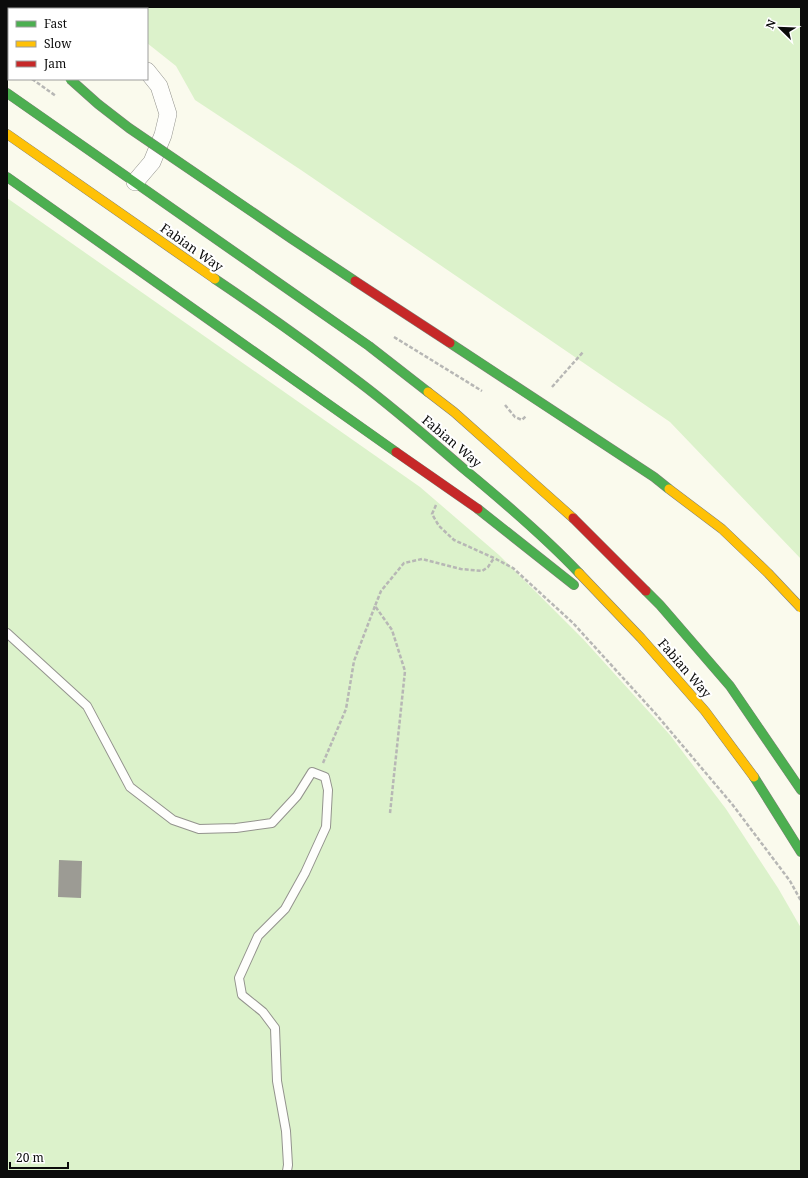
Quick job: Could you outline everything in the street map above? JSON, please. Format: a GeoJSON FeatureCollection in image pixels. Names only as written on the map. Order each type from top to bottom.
{"type":"FeatureCollection","features":[{"type":"Feature","properties":{"kind":"highway"},"geometry":{"type":"LineString","coordinates":[[71,80],[98,104],[129,128],[182,165],[654,477],[722,530],[768,573],[801,608]]}},
{"type":"Feature","properties":{"kind":"highway","name":"Fabian Way"},"geometry":{"type":"LineString","coordinates":[[7,93],[369,346],[454,412],[566,511],[660,605],[730,686],[801,790]]}},
{"type":"Feature","properties":{"kind":"highway","name":"Fabian Way"},"geometry":{"type":"LineString","coordinates":[[7,134],[276,321],[428,438],[519,515],[566,559],[641,638],[705,711],[760,786],[801,852]]}},
{"type":"Feature","properties":{"kind":"highway"},"geometry":{"type":"LineString","coordinates":[[7,177],[486,515],[641,638]]}},
{"type":"Feature","properties":{"kind":"street"},"geometry":{"type":"LineString","coordinates":[[135,182],[152,162],[164,135],[168,114],[159,86],[148,73]]}},
{"type":"Feature","properties":{"kind":"lane"},"geometry":{"type":"LineString","coordinates":[[7,633],[87,706],[130,787],[172,820],[200,829],[236,828],[272,823],[297,796],[312,772],[325,777],[328,790],[326,827],[305,873],[285,909],[258,936],[238,978],[242,995],[263,1012],[275,1028],[277,1081],[286,1131],[287,1171]]}},
{"type":"Feature","properties":{"kind":"path"},"geometry":{"type":"LineString","coordinates":[[436,504],[432,514],[439,526],[454,540],[512,568],[573,623],[655,713],[732,804],[790,881],[801,901]]}},
{"type":"Feature","properties":{"kind":"path"},"geometry":{"type":"LineString","coordinates":[[318,774],[346,709],[354,660],[381,591],[404,563],[422,559],[461,569],[482,572],[488,567],[494,558]]}},
{"type":"Feature","properties":{"kind":"path"},"geometry":{"type":"LineString","coordinates":[[375,606],[392,630],[405,671],[390,814]]}},
{"type":"Feature","properties":{"kind":"green space"},"geometry":{"type":"Polygon","coordinates":[[[103,7],[801,7],[801,559],[670,422],[301,170],[195,100],[176,66],[148,44],[148,8],[103,7]]]}},
{"type":"Feature","properties":{"kind":"green space"},"geometry":{"type":"Polygon","coordinates":[[[7,198],[420,487],[499,555],[583,639],[670,735],[726,809],[778,888],[801,928],[801,1171],[7,1171],[7,198]]]}},
{"type":"Feature","properties":{"kind":"building"},"geometry":{"type":"Polygon","coordinates":[[[59,860],[82,861],[81,898],[58,897],[59,860]]]}},
{"type":"Feature","properties":{"kind":"traffic: fast"},"geometry":{"type":"LineString","coordinates":[[71,80],[98,104],[129,128],[355,281]]}},
{"type":"Feature","properties":{"kind":"traffic: fast"},"geometry":{"type":"LineString","coordinates":[[7,93],[369,346],[428,392]]}},
{"type":"Feature","properties":{"kind":"traffic: fast"},"geometry":{"type":"LineString","coordinates":[[7,177],[396,452]]}},
{"type":"Feature","properties":{"kind":"traffic: fast"},"geometry":{"type":"LineString","coordinates":[[215,279],[306,342],[386,403],[523,519],[579,573]]}},
{"type":"Feature","properties":{"kind":"traffic: fast"},"geometry":{"type":"LineString","coordinates":[[450,343],[654,477],[669,489]]}},
{"type":"Feature","properties":{"kind":"traffic: fast"},"geometry":{"type":"LineString","coordinates":[[478,509],[574,585]]}},
{"type":"Feature","properties":{"kind":"traffic: fast"},"geometry":{"type":"LineString","coordinates":[[646,591],[660,605],[730,686],[801,790]]}},
{"type":"Feature","properties":{"kind":"traffic: fast"},"geometry":{"type":"LineString","coordinates":[[754,777],[801,852]]}},
{"type":"Feature","properties":{"kind":"traffic: slow"},"geometry":{"type":"LineString","coordinates":[[7,134],[215,279]]}},
{"type":"Feature","properties":{"kind":"traffic: slow"},"geometry":{"type":"LineString","coordinates":[[428,392],[454,412],[573,518]]}},
{"type":"Feature","properties":{"kind":"traffic: slow"},"geometry":{"type":"LineString","coordinates":[[669,489],[722,529],[768,573],[801,608]]}},
{"type":"Feature","properties":{"kind":"traffic: slow"},"geometry":{"type":"LineString","coordinates":[[579,573],[641,638],[705,711],[754,777]]}},
{"type":"Feature","properties":{"kind":"traffic: jam"},"geometry":{"type":"LineString","coordinates":[[355,281],[450,343]]}},
{"type":"Feature","properties":{"kind":"traffic: jam"},"geometry":{"type":"LineString","coordinates":[[396,452],[478,509]]}},
{"type":"Feature","properties":{"kind":"traffic: jam"},"geometry":{"type":"LineString","coordinates":[[573,518],[646,591]]}}]}
